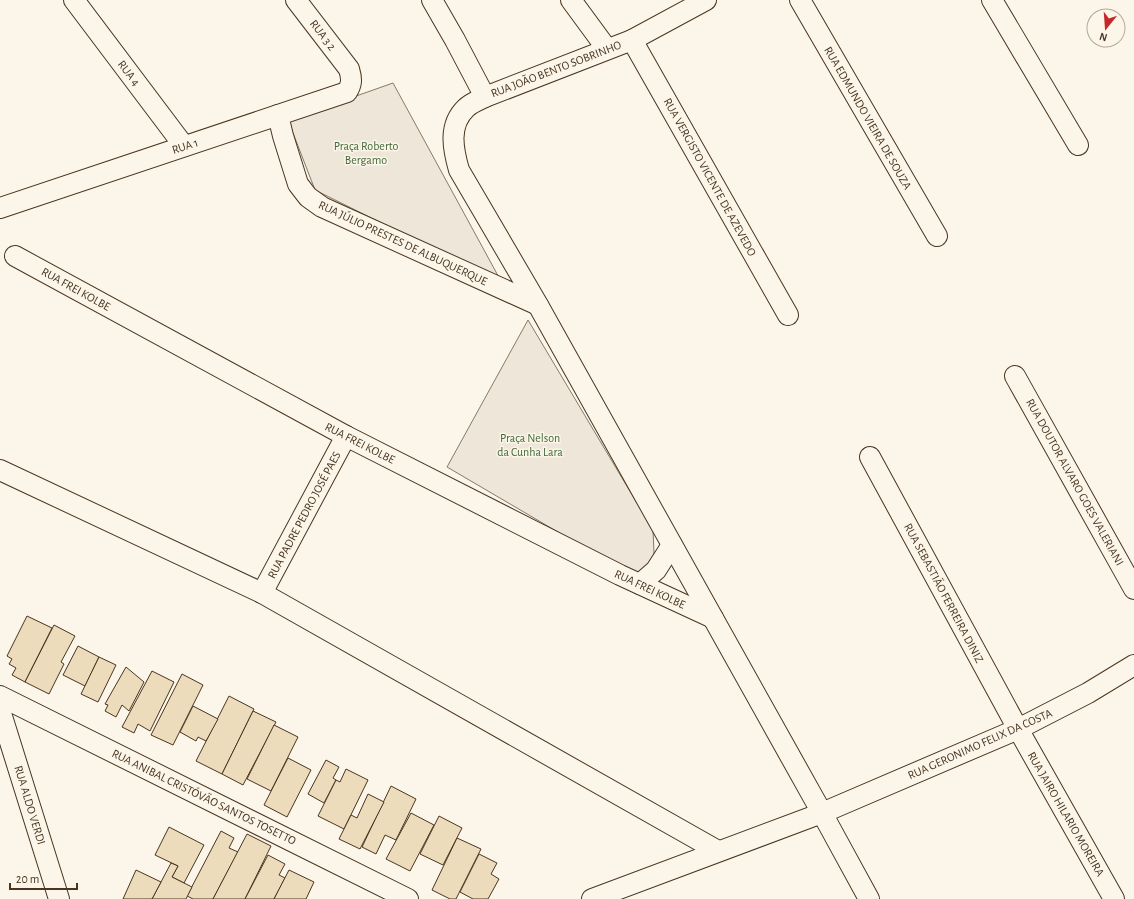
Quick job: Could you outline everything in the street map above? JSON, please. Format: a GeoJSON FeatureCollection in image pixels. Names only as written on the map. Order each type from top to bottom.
{"type":"FeatureCollection","features":[{"type":"Feature","properties":{"kind":"street","name":"RUA 4"},"geometry":{"type":"LineString","coordinates":[[74,0],[184,146]]}},
{"type":"Feature","properties":{"kind":"street","name":"RUA 3 2"},"geometry":{"type":"LineString","coordinates":[[296,0],[348,69]]}},
{"type":"Feature","properties":{"kind":"street"},"geometry":{"type":"LineString","coordinates":[[432,0],[485,97]]}},
{"type":"Feature","properties":{"kind":"street"},"geometry":{"type":"LineString","coordinates":[[571,0],[607,49]]}},
{"type":"Feature","properties":{"kind":"street","name":"RUA JOÃO BENTO SOBRINHO"},"geometry":{"type":"LineString","coordinates":[[706,0],[632,40],[485,97],[466,107],[456,122],[453,137],[454,153],[459,170],[538,305],[869,899]]}},
{"type":"Feature","properties":{"kind":"street","name":"RUA EDMUNDO VIEIRA DE SOUZA"},"geometry":{"type":"LineString","coordinates":[[800,0],[937,236]]}},
{"type":"Feature","properties":{"kind":"street"},"geometry":{"type":"LineString","coordinates":[[992,0],[1078,145]]}},
{"type":"Feature","properties":{"kind":"street","name":"RUA VERGISTO VICENTE DE AZEVEDO"},"geometry":{"type":"LineString","coordinates":[[632,40],[788,315]]}},
{"type":"Feature","properties":{"kind":"street","name":"RUA 1"},"geometry":{"type":"LineString","coordinates":[[1,206],[347,92],[351,84],[351,77],[348,69]]}},
{"type":"Feature","properties":{"kind":"street","name":"RUA JÚLIO PRESTES DE ALBUQUERQUE"},"geometry":{"type":"LineString","coordinates":[[278,115],[298,184],[308,197],[322,207],[538,305]]}},
{"type":"Feature","properties":{"kind":"street","name":"RUA FREI KOLBE"},"geometry":{"type":"LineString","coordinates":[[15,256],[346,436],[640,584],[713,618]]}},
{"type":"Feature","properties":{"kind":"street","name":"RUA DOUTOR ALVARO GOES VALERIANI"},"geometry":{"type":"LineString","coordinates":[[1015,376],[1134,589]]}},
{"type":"Feature","properties":{"kind":"street","name":"RUA PADRE PEDRO JOSÉ PAES"},"geometry":{"type":"LineString","coordinates":[[262,593],[346,436]]}},
{"type":"Feature","properties":{"kind":"street","name":"RUA SEBASTIÃO FERREIRA DINIZ"},"geometry":{"type":"LineString","coordinates":[[870,457],[1018,729]]}},
{"type":"Feature","properties":{"kind":"street"},"geometry":{"type":"LineString","coordinates":[[0,470],[262,593],[718,852]]}},
{"type":"Feature","properties":{"kind":"street"},"geometry":{"type":"LineString","coordinates":[[640,584],[656,570],[672,545]]}},
{"type":"Feature","properties":{"kind":"street","name":"RUA GERONIMO FELIX DA COSTA"},"geometry":{"type":"LineString","coordinates":[[592,899],[822,813],[1018,729],[1088,693],[1134,665]]}},
{"type":"Feature","properties":{"kind":"street","name":"RUA ANIBAL CRISTÓVÃO SANTOS TOSETTO"},"geometry":{"type":"LineString","coordinates":[[0,696],[408,899]]}},
{"type":"Feature","properties":{"kind":"street","name":"RUA ALDO VERDI"},"geometry":{"type":"LineString","coordinates":[[0,710],[59,899]]}},
{"type":"Feature","properties":{"kind":"street","name":"RUA JAIRO HILARIO MOREIRA"},"geometry":{"type":"LineString","coordinates":[[1018,729],[1114,899]]}},
{"type":"Feature","properties":{"kind":"green space","name":"Praça Roberto Bergamo"},"geometry":{"type":"Polygon","coordinates":[[[393,83],[502,283],[315,190],[288,120],[393,83]]]}},
{"type":"Feature","properties":{"kind":"green space","name":"Praça Nelson da Cunha Lara"},"geometry":{"type":"Polygon","coordinates":[[[528,320],[653,530],[654,553],[650,566],[633,576],[447,467],[528,320]]]}},
{"type":"Feature","properties":{"kind":"building"},"geometry":{"type":"Polygon","coordinates":[[[27,616],[52,628],[25,682],[12,675],[16,668],[9,664],[12,659],[7,656],[27,616]]]}},
{"type":"Feature","properties":{"kind":"building"},"geometry":{"type":"Polygon","coordinates":[[[54,625],[75,636],[61,662],[64,664],[49,694],[25,682],[54,625]]]}},
{"type":"Feature","properties":{"kind":"building"},"geometry":{"type":"Polygon","coordinates":[[[78,646],[99,657],[85,686],[63,675],[78,646]]]}},
{"type":"Feature","properties":{"kind":"building"},"geometry":{"type":"Polygon","coordinates":[[[99,657],[116,665],[98,702],[81,694],[99,657]]]}},
{"type":"Feature","properties":{"kind":"building"},"geometry":{"type":"Polygon","coordinates":[[[126,667],[144,682],[129,711],[122,705],[116,717],[105,711],[108,705],[105,704],[126,667]]]}},
{"type":"Feature","properties":{"kind":"building"},"geometry":{"type":"Polygon","coordinates":[[[152,671],[174,682],[150,731],[138,724],[134,733],[122,727],[152,671]]]}},
{"type":"Feature","properties":{"kind":"building"},"geometry":{"type":"Polygon","coordinates":[[[182,674],[203,685],[173,745],[151,735],[182,674]]]}},
{"type":"Feature","properties":{"kind":"building"},"geometry":{"type":"Polygon","coordinates":[[[229,696],[254,709],[222,774],[196,761],[229,696]]]}},
{"type":"Feature","properties":{"kind":"building"},"geometry":{"type":"Polygon","coordinates":[[[193,706],[218,719],[206,741],[198,737],[196,741],[180,732],[193,706]]]}},
{"type":"Feature","properties":{"kind":"building"},"geometry":{"type":"Polygon","coordinates":[[[253,711],[276,722],[243,785],[222,774],[253,711]]]}},
{"type":"Feature","properties":{"kind":"building"},"geometry":{"type":"Polygon","coordinates":[[[274,725],[298,737],[271,791],[247,779],[274,725]]]}},
{"type":"Feature","properties":{"kind":"building"},"geometry":{"type":"Polygon","coordinates":[[[288,758],[311,770],[287,817],[264,805],[288,758]]]}},
{"type":"Feature","properties":{"kind":"building"},"geometry":{"type":"Polygon","coordinates":[[[326,760],[339,767],[333,778],[336,780],[324,803],[308,794],[326,760]]]}},
{"type":"Feature","properties":{"kind":"building"},"geometry":{"type":"Polygon","coordinates":[[[346,769],[368,780],[344,829],[318,816],[336,780],[340,782],[346,769]]]}},
{"type":"Feature","properties":{"kind":"building"},"geometry":{"type":"Polygon","coordinates":[[[391,786],[416,799],[396,840],[385,835],[376,854],[362,847],[391,786]]]}},
{"type":"Feature","properties":{"kind":"building"},"geometry":{"type":"Polygon","coordinates":[[[368,794],[384,802],[360,849],[339,839],[351,815],[357,818],[368,794]]]}},
{"type":"Feature","properties":{"kind":"building"},"geometry":{"type":"Polygon","coordinates":[[[411,813],[434,825],[410,871],[386,859],[411,813]]]}},
{"type":"Feature","properties":{"kind":"building"},"geometry":{"type":"Polygon","coordinates":[[[439,816],[462,828],[443,865],[420,854],[439,816]]]}},
{"type":"Feature","properties":{"kind":"building"},"geometry":{"type":"Polygon","coordinates":[[[169,827],[204,845],[184,883],[172,877],[178,866],[155,855],[169,827]]]}},
{"type":"Feature","properties":{"kind":"building"},"geometry":{"type":"Polygon","coordinates":[[[221,831],[234,838],[229,848],[238,852],[213,899],[193,899],[187,896],[221,831]]]}},
{"type":"Feature","properties":{"kind":"building"},"geometry":{"type":"Polygon","coordinates":[[[247,834],[271,846],[245,899],[213,899],[247,834]]]}},
{"type":"Feature","properties":{"kind":"building"},"geometry":{"type":"Polygon","coordinates":[[[457,838],[481,849],[456,899],[450,899],[432,890],[457,838]]]}},
{"type":"Feature","properties":{"kind":"building"},"geometry":{"type":"Polygon","coordinates":[[[479,854],[497,863],[491,874],[499,879],[488,899],[473,899],[460,892],[479,854]]]}},
{"type":"Feature","properties":{"kind":"building"},"geometry":{"type":"Polygon","coordinates":[[[268,855],[285,864],[279,875],[285,878],[274,899],[245,899],[268,855]]]}},
{"type":"Feature","properties":{"kind":"building"},"geometry":{"type":"Polygon","coordinates":[[[171,863],[178,866],[172,877],[192,887],[186,899],[152,899],[171,863]]]}},
{"type":"Feature","properties":{"kind":"building"},"geometry":{"type":"Polygon","coordinates":[[[136,870],[161,882],[152,899],[123,899],[136,870]]]}},
{"type":"Feature","properties":{"kind":"building"},"geometry":{"type":"Polygon","coordinates":[[[289,870],[314,882],[306,899],[274,899],[289,870]]]}}]}
